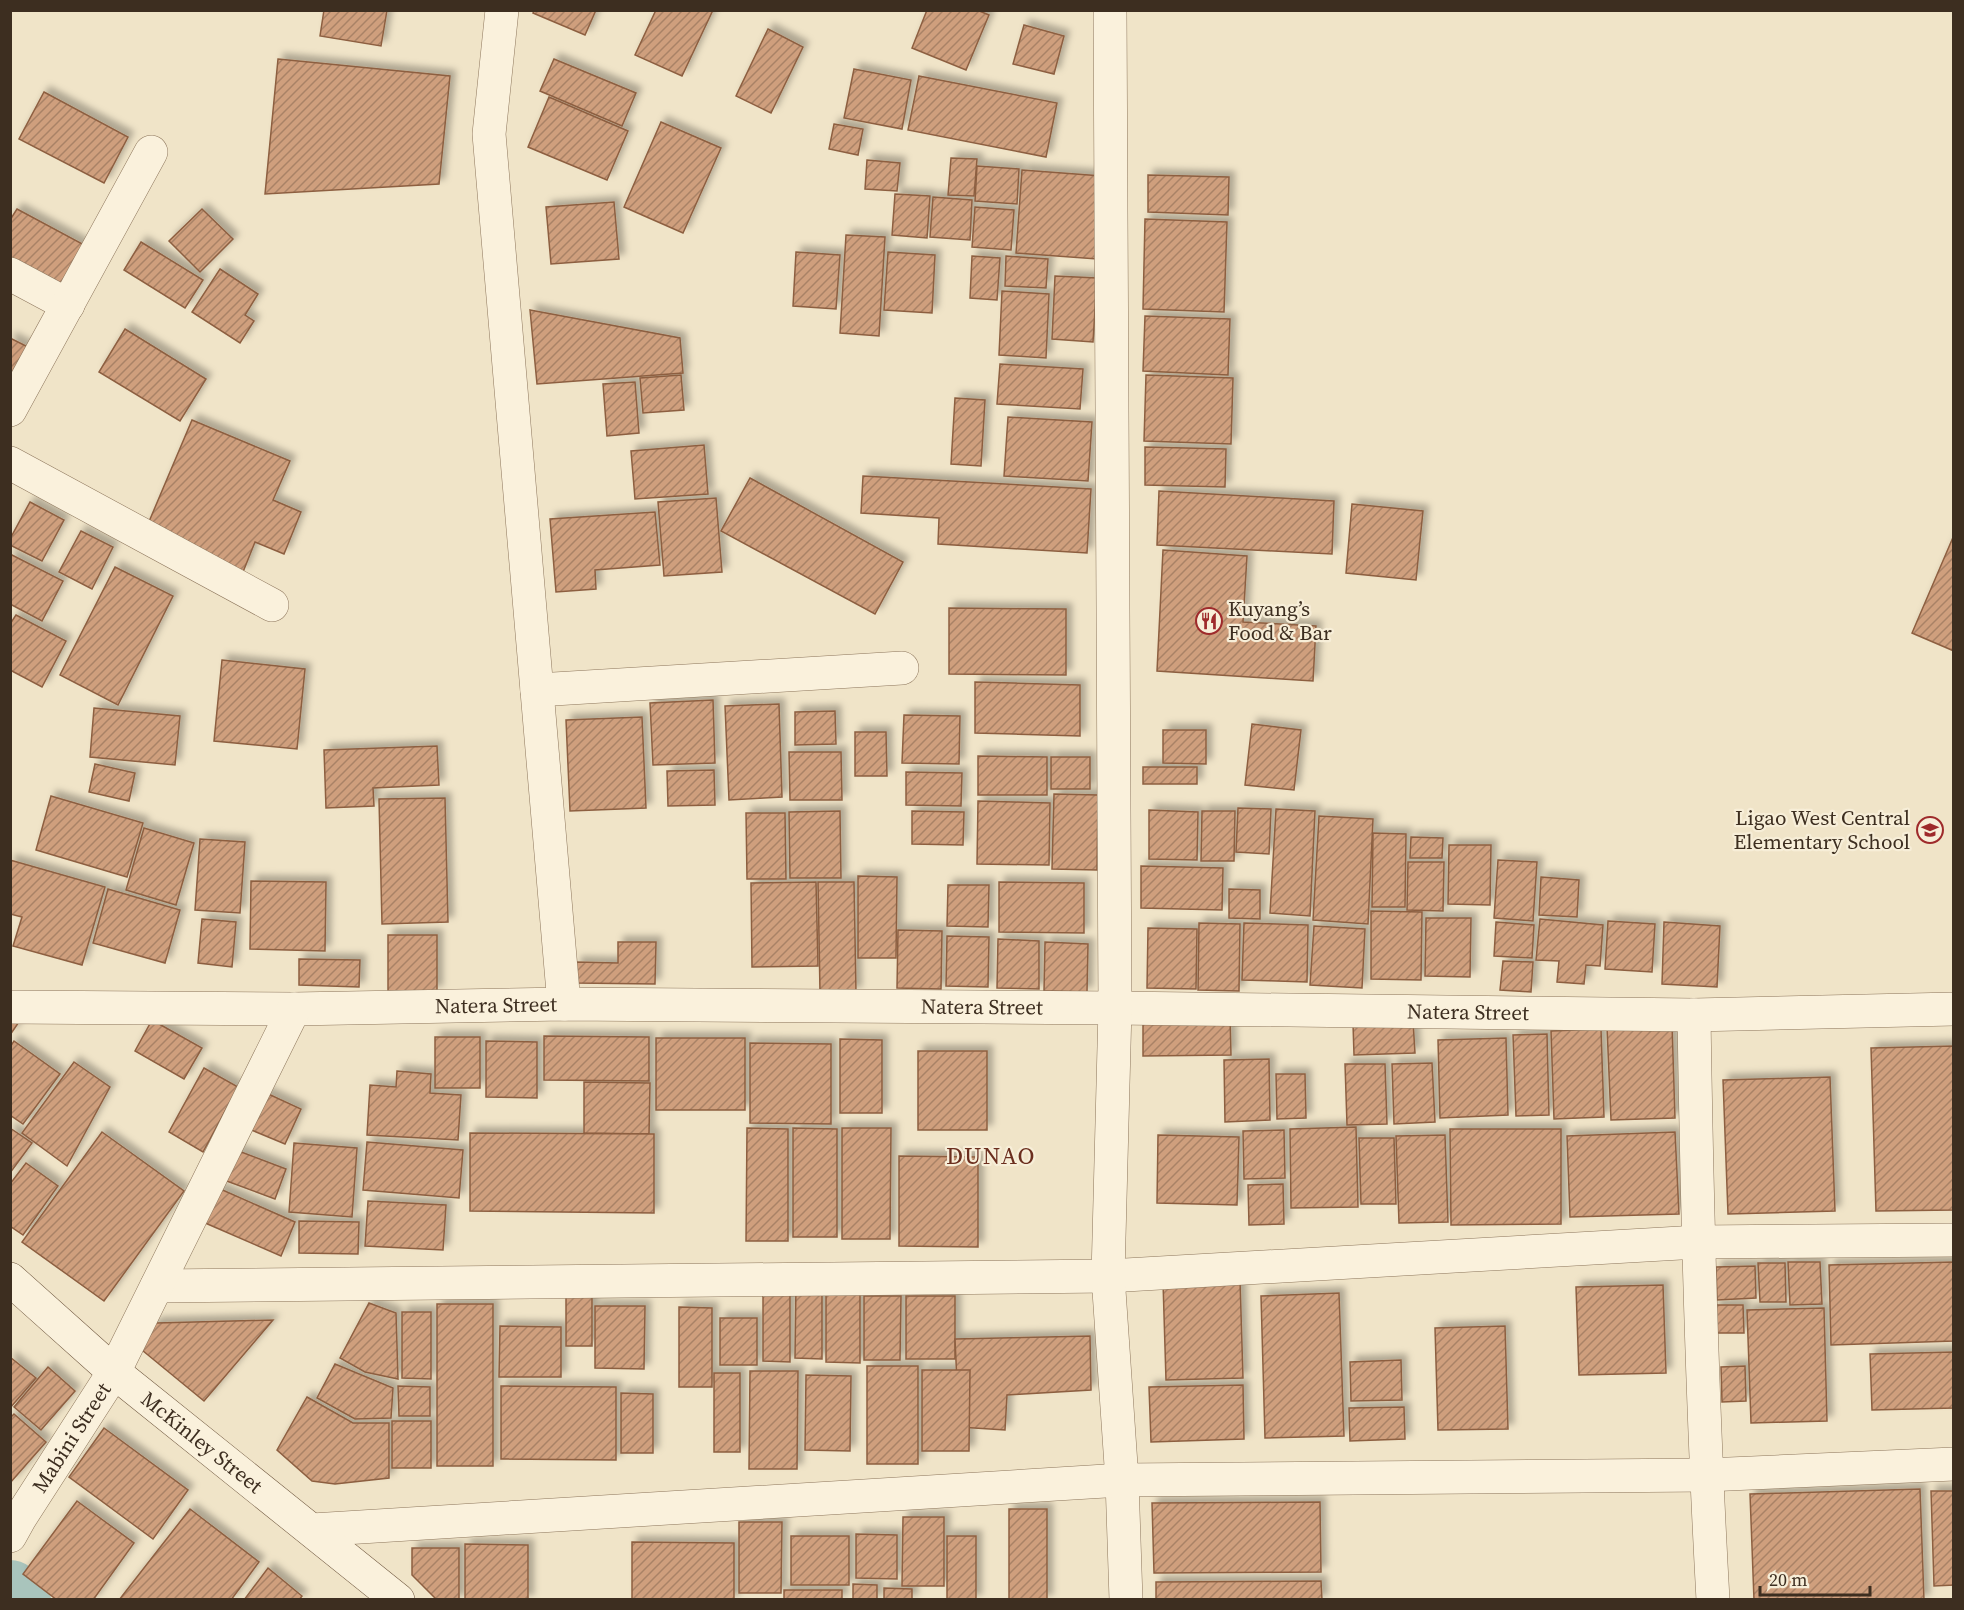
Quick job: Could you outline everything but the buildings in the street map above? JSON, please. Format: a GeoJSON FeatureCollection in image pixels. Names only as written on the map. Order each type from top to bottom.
{"type":"FeatureCollection","features":[{"type":"Feature","properties":{"kind":"street"},"geometry":{"type":"LineString","coordinates":[[502,10],[489,134],[564,1004]]}},
{"type":"Feature","properties":{"kind":"street"},"geometry":{"type":"LineString","coordinates":[[1110,10],[1115,1008],[1108,1276],[1122,1480],[1126,1599]]}},
{"type":"Feature","properties":{"kind":"street"},"geometry":{"type":"LineString","coordinates":[[10,410],[151,152]]}},
{"type":"Feature","properties":{"kind":"street"},"geometry":{"type":"LineString","coordinates":[[10,274],[68,305]]}},
{"type":"Feature","properties":{"kind":"street"},"geometry":{"type":"LineString","coordinates":[[10,463],[272,605]]}},
{"type":"Feature","properties":{"kind":"street"},"geometry":{"type":"LineString","coordinates":[[537,690],[902,668]]}},
{"type":"Feature","properties":{"kind":"street","name":"Natera Street"},"geometry":{"type":"LineString","coordinates":[[10,1007],[294,1009],[564,1004],[1694,1015],[1953,1009]]}},
{"type":"Feature","properties":{"kind":"street","name":"Mabini Street"},"geometry":{"type":"LineString","coordinates":[[15,1527],[114,1372],[294,1009]]}},
{"type":"Feature","properties":{"kind":"street"},"geometry":{"type":"LineString","coordinates":[[1694,1015],[1698,1242],[1713,1599]]}},
{"type":"Feature","properties":{"kind":"street"},"geometry":{"type":"LineString","coordinates":[[157,1286],[1108,1276],[1698,1242],[1953,1240]]}},
{"type":"Feature","properties":{"kind":"street","name":"McKinley Street"},"geometry":{"type":"LineString","coordinates":[[10,1279],[114,1372],[398,1599]]}},
{"type":"Feature","properties":{"kind":"street"},"geometry":{"type":"LineString","coordinates":[[312,1530],[1122,1480],[1706,1475],[1953,1464]]}},
{"type":"Feature","properties":{"kind":"waterway"},"geometry":{"type":"LineString","coordinates":[[10,1593],[18,1600]]}},
{"type":"Feature","properties":{"kind":"place","name":"Kuyang’s Food & Bar"},"geometry":{"type":"Point","coordinates":[1209,621]}},
{"type":"Feature","properties":{"kind":"place","name":"Ligao West Central Elementary School"},"geometry":{"type":"Point","coordinates":[1930,830]}},
{"type":"Feature","properties":{"kind":"district","name":"DUNAO"},"geometry":{"type":"Point","coordinates":[991,1156]}}]}
